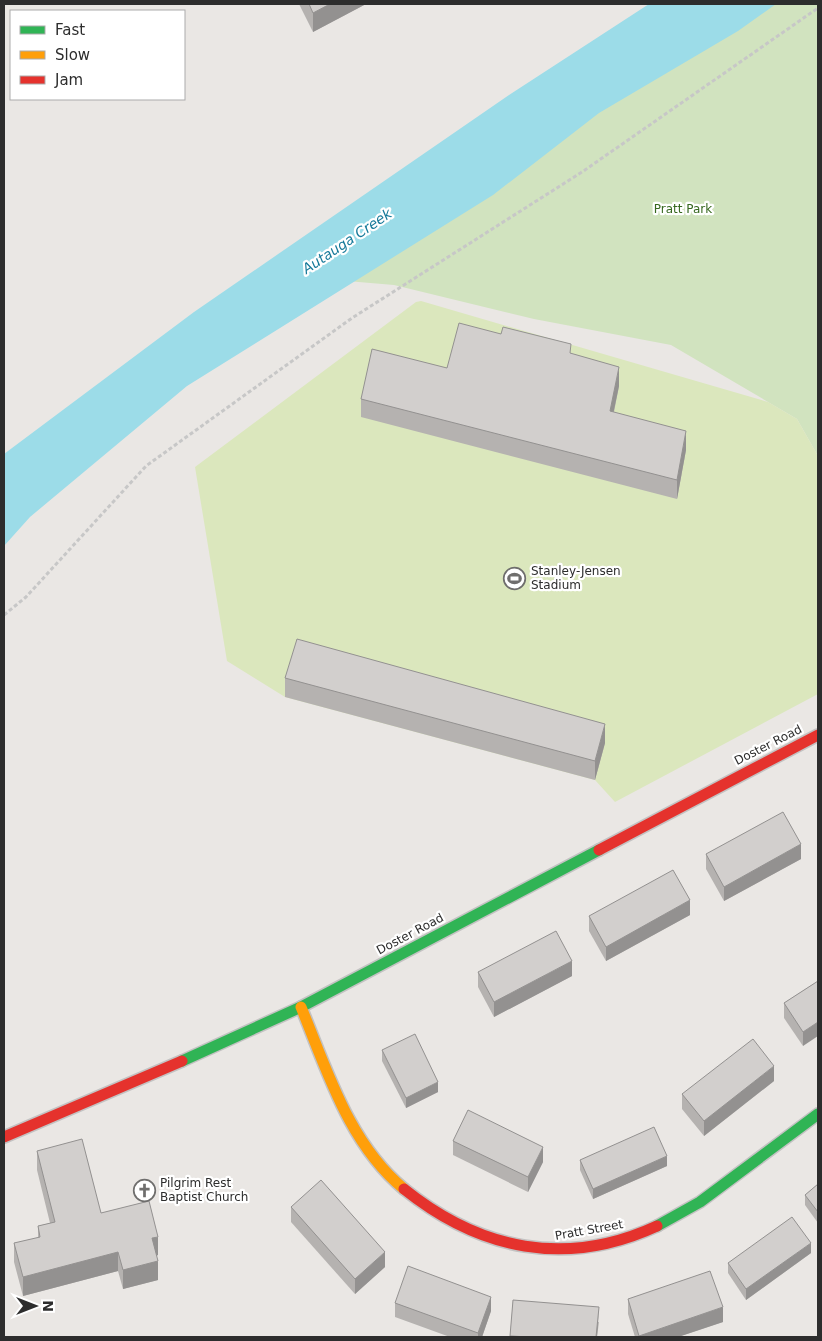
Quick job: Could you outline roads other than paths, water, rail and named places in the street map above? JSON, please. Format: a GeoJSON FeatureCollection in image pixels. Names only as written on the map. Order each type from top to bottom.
{"type":"FeatureCollection","features":[{"type":"Feature","properties":{"kind":"street","name":"Doster Road"},"geometry":{"type":"LineString","coordinates":[[4,1137],[202,1053],[301,1007],[818,735]]}},
{"type":"Feature","properties":{"kind":"street","name":"Pratt Street"},"geometry":{"type":"LineString","coordinates":[[301,1007],[346,1113],[378,1163],[399,1186],[447,1221],[474,1235],[503,1245],[533,1250],[563,1250],[622,1239],[650,1229],[678,1216],[704,1199],[818,1114]]}},
{"type":"Feature","properties":{"kind":"water","name":"Autauga Creek"},"geometry":{"type":"Polygon","coordinates":[[[649,4],[776,4],[738,31],[599,113],[493,195],[187,386],[30,517],[4,546],[4,454],[194,312],[509,95],[649,4]]]}},
{"type":"Feature","properties":{"kind":"place","name":"Stanley-Jensen Stadium"},"geometry":{"type":"Point","coordinates":[515,578]}},
{"type":"Feature","properties":{"kind":"place","name":"Pilgrim Rest Baptist Church"},"geometry":{"type":"Point","coordinates":[144,1190]}},
{"type":"Feature","properties":{"kind":"park label","name":"Pratt Park"},"geometry":{"type":"Point","coordinates":[683,209]}}]}
